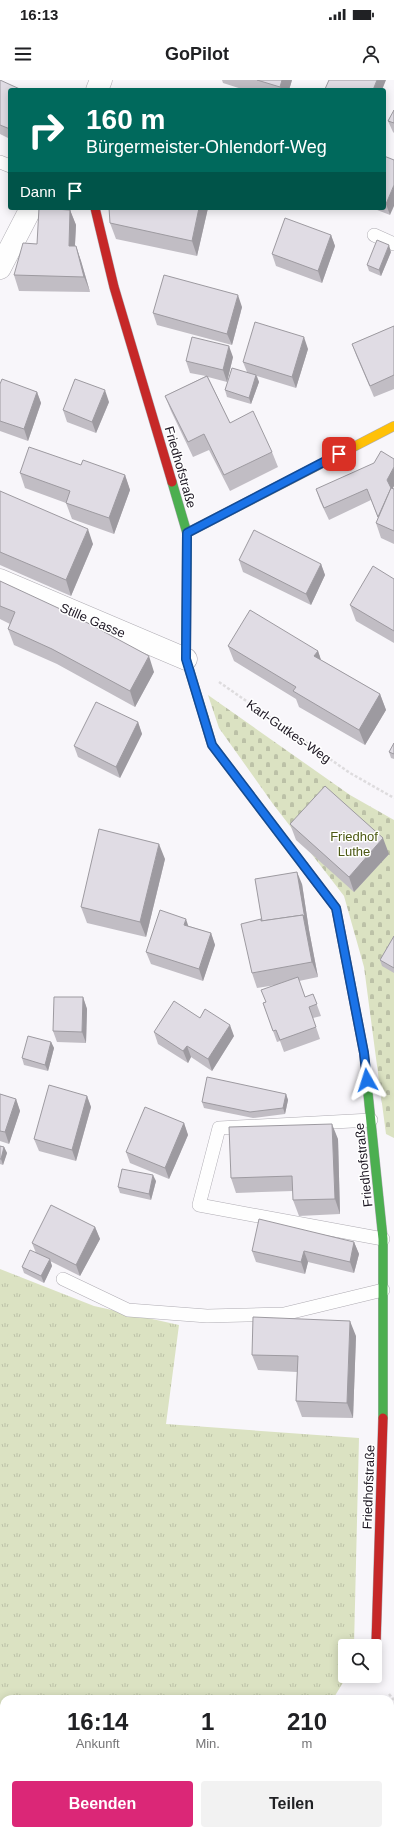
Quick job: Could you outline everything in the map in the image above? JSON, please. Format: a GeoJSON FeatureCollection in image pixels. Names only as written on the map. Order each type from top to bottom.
{"type":"FeatureCollection","features":[{"type":"Feature","properties":{"kind":"street"},"geometry":{"type":"LineString","coordinates":[[0,268],[30,210]]}},
{"type":"Feature","properties":{"kind":"street","name":"Friedhofstraße"},"geometry":{"type":"LineString","coordinates":[[95,210],[114,287],[187,533],[186,659],[212,745],[336,908],[364,1053],[383,1239],[383,1440],[376,1639]]}},
{"type":"Feature","properties":{"kind":"street"},"geometry":{"type":"LineString","coordinates":[[187,533],[394,426]]}},
{"type":"Feature","properties":{"kind":"street","name":"Stille Gasse"},"geometry":{"type":"LineString","coordinates":[[0,580],[186,659]]}},
{"type":"Feature","properties":{"kind":"lane"},"geometry":{"type":"LineString","coordinates":[[374,236],[394,244]]}},
{"type":"Feature","properties":{"kind":"lane"},"geometry":{"type":"LineString","coordinates":[[372,1120],[219,1128],[199,1205],[383,1239]]}},
{"type":"Feature","properties":{"kind":"lane"},"geometry":{"type":"LineString","coordinates":[[63,1279],[128,1310],[207,1316],[284,1314],[383,1290]]}},
{"type":"Feature","properties":{"kind":"lane"},"geometry":{"type":"LineString","coordinates":[[380,1539],[394,1541]]}},
{"type":"Feature","properties":{"kind":"path","name":"Karl-Gutkes-Weg"},"geometry":{"type":"LineString","coordinates":[[218,682],[350,773],[394,798]]}},
{"type":"Feature","properties":{"kind":"green space","name":"Friedhof Luthe"},"geometry":{"type":"Polygon","coordinates":[[[208,695],[350,795],[394,820],[394,1138],[386,1134],[364,967],[344,896],[273,804],[219,728],[208,695]]]}},
{"type":"Feature","properties":{"kind":"green space"},"geometry":{"type":"Polygon","coordinates":[[[0,1269],[94,1306],[179,1325],[166,1424],[359,1438],[354,1639],[338,1639],[338,1683],[343,1683],[335,1695],[0,1695],[0,1269]]]}},
{"type":"Feature","properties":{"kind":"building"},"geometry":{"type":"Polygon","coordinates":[[[0,80],[18,88],[8,88],[8,128],[0,125],[0,80]]]}},
{"type":"Feature","properties":{"kind":"building"},"geometry":{"type":"Polygon","coordinates":[[[257,80],[282,80],[280,87],[257,80]]]}},
{"type":"Feature","properties":{"kind":"building"},"geometry":{"type":"Polygon","coordinates":[[[329,80],[377,80],[374,88],[325,88],[329,80]]]}},
{"type":"Feature","properties":{"kind":"building"},"geometry":{"type":"Polygon","coordinates":[[[394,110],[394,123],[388,121],[394,110]]]}},
{"type":"Feature","properties":{"kind":"building"},"geometry":{"type":"Polygon","coordinates":[[[386,157],[394,160],[394,185],[386,204],[386,157]]]}},
{"type":"Feature","properties":{"kind":"building"},"geometry":{"type":"Polygon","coordinates":[[[39,210],[70,210],[69,246],[76,246],[84,277],[14,275],[23,243],[37,244],[39,210]]]}},
{"type":"Feature","properties":{"kind":"building"},"geometry":{"type":"Polygon","coordinates":[[[109,210],[199,210],[192,241],[110,223],[109,210]]]}},
{"type":"Feature","properties":{"kind":"building"},"geometry":{"type":"Polygon","coordinates":[[[285,218],[331,235],[318,271],[272,254],[285,218]]]}},
{"type":"Feature","properties":{"kind":"building"},"geometry":{"type":"Polygon","coordinates":[[[377,240],[389,245],[379,270],[367,265],[377,240]]]}},
{"type":"Feature","properties":{"kind":"building"},"geometry":{"type":"Polygon","coordinates":[[[164,275],[238,295],[227,334],[153,313],[164,275]]]}},
{"type":"Feature","properties":{"kind":"building"},"geometry":{"type":"Polygon","coordinates":[[[255,322],[304,337],[292,377],[243,362],[255,322]]]}},
{"type":"Feature","properties":{"kind":"building"},"geometry":{"type":"Polygon","coordinates":[[[394,326],[394,375],[370,386],[352,344],[394,326]]]}},
{"type":"Feature","properties":{"kind":"building"},"geometry":{"type":"Polygon","coordinates":[[[192,337],[229,346],[223,370],[186,361],[192,337]]]}},
{"type":"Feature","properties":{"kind":"building"},"geometry":{"type":"Polygon","coordinates":[[[232,368],[256,375],[249,398],[225,390],[232,368]]]}},
{"type":"Feature","properties":{"kind":"building"},"geometry":{"type":"Polygon","coordinates":[[[207,376],[230,423],[253,411],[272,452],[224,475],[204,434],[188,442],[165,396],[207,376]]]}},
{"type":"Feature","properties":{"kind":"building"},"geometry":{"type":"Polygon","coordinates":[[[2,379],[37,392],[24,429],[0,421],[0,384],[2,379]]]}},
{"type":"Feature","properties":{"kind":"building"},"geometry":{"type":"Polygon","coordinates":[[[75,379],[105,390],[92,422],[63,410],[75,379]]]}},
{"type":"Feature","properties":{"kind":"building"},"geometry":{"type":"Polygon","coordinates":[[[29,447],[81,465],[83,460],[125,475],[109,518],[66,503],[70,491],[20,473],[29,447]]]}},
{"type":"Feature","properties":{"kind":"building"},"geometry":{"type":"Polygon","coordinates":[[[381,451],[394,459],[394,467],[387,480],[391,488],[378,517],[367,489],[324,508],[316,489],[374,463],[381,451]]]}},
{"type":"Feature","properties":{"kind":"building"},"geometry":{"type":"Polygon","coordinates":[[[391,488],[394,489],[394,531],[376,523],[391,488]]]}},
{"type":"Feature","properties":{"kind":"building"},"geometry":{"type":"Polygon","coordinates":[[[0,491],[88,529],[66,580],[0,552],[0,491]]]}},
{"type":"Feature","properties":{"kind":"building"},"geometry":{"type":"Polygon","coordinates":[[[254,530],[321,564],[306,594],[239,560],[254,530]]]}},
{"type":"Feature","properties":{"kind":"building"},"geometry":{"type":"Polygon","coordinates":[[[373,566],[394,579],[394,631],[350,605],[373,566]]]}},
{"type":"Feature","properties":{"kind":"building"},"geometry":{"type":"Polygon","coordinates":[[[0,581],[71,614],[149,656],[130,691],[52,649],[8,629],[15,612],[0,606],[0,581]]]}},
{"type":"Feature","properties":{"kind":"building"},"geometry":{"type":"Polygon","coordinates":[[[250,610],[318,651],[314,656],[380,694],[359,730],[293,691],[296,687],[228,646],[250,610]]]}},
{"type":"Feature","properties":{"kind":"building"},"geometry":{"type":"Polygon","coordinates":[[[96,702],[138,722],[116,767],[74,746],[96,702]]]}},
{"type":"Feature","properties":{"kind":"building"},"geometry":{"type":"Polygon","coordinates":[[[394,743],[394,754],[389,752],[394,743]]]}},
{"type":"Feature","properties":{"kind":"building"},"geometry":{"type":"Polygon","coordinates":[[[325,786],[383,838],[349,877],[290,824],[325,786]]]}},
{"type":"Feature","properties":{"kind":"building"},"geometry":{"type":"Polygon","coordinates":[[[99,829],[159,844],[140,922],[81,907],[99,829]]]}},
{"type":"Feature","properties":{"kind":"building"},"geometry":{"type":"Polygon","coordinates":[[[297,872],[305,919],[303,915],[262,921],[255,879],[297,872]]]}},
{"type":"Feature","properties":{"kind":"building"},"geometry":{"type":"Polygon","coordinates":[[[160,910],[186,919],[184,925],[211,933],[199,969],[146,952],[160,910]]]}},
{"type":"Feature","properties":{"kind":"building"},"geometry":{"type":"Polygon","coordinates":[[[303,915],[312,962],[252,973],[241,924],[261,919],[261,921],[303,915]]]}},
{"type":"Feature","properties":{"kind":"building"},"geometry":{"type":"Polygon","coordinates":[[[394,936],[394,968],[380,960],[394,936]]]}},
{"type":"Feature","properties":{"kind":"building"},"geometry":{"type":"Polygon","coordinates":[[[298,977],[305,997],[313,994],[317,1004],[309,1007],[316,1027],[280,1040],[276,1030],[273,1031],[263,1003],[266,1002],[261,990],[298,977]]]}},
{"type":"Feature","properties":{"kind":"building"},"geometry":{"type":"Polygon","coordinates":[[[54,997],[83,997],[82,1032],[53,1031],[54,997]]]}},
{"type":"Feature","properties":{"kind":"building"},"geometry":{"type":"Polygon","coordinates":[[[174,1001],[200,1018],[205,1009],[230,1025],[208,1059],[187,1046],[183,1051],[154,1032],[174,1001]]]}},
{"type":"Feature","properties":{"kind":"building"},"geometry":{"type":"Polygon","coordinates":[[[28,1036],[51,1042],[45,1065],[22,1058],[28,1036]]]}},
{"type":"Feature","properties":{"kind":"building"},"geometry":{"type":"Polygon","coordinates":[[[207,1077],[286,1094],[283,1108],[250,1112],[202,1102],[207,1077]]]}},
{"type":"Feature","properties":{"kind":"building"},"geometry":{"type":"Polygon","coordinates":[[[49,1085],[87,1096],[72,1150],[34,1139],[49,1085]]]}},
{"type":"Feature","properties":{"kind":"building"},"geometry":{"type":"Polygon","coordinates":[[[0,1094],[16,1099],[5,1132],[0,1131],[0,1094]]]}},
{"type":"Feature","properties":{"kind":"building"},"geometry":{"type":"Polygon","coordinates":[[[145,1107],[184,1123],[165,1168],[126,1152],[145,1107]]]}},
{"type":"Feature","properties":{"kind":"building"},"geometry":{"type":"Polygon","coordinates":[[[332,1124],[335,1199],[293,1200],[292,1176],[231,1178],[229,1127],[332,1124]]]}},
{"type":"Feature","properties":{"kind":"building"},"geometry":{"type":"Polygon","coordinates":[[[0,1146],[4,1147],[1,1159],[0,1159],[0,1146]]]}},
{"type":"Feature","properties":{"kind":"building"},"geometry":{"type":"Polygon","coordinates":[[[122,1169],[153,1175],[149,1194],[118,1187],[122,1169]]]}},
{"type":"Feature","properties":{"kind":"building"},"geometry":{"type":"Polygon","coordinates":[[[51,1205],[95,1227],[76,1265],[32,1243],[51,1205]]]}},
{"type":"Feature","properties":{"kind":"building"},"geometry":{"type":"Polygon","coordinates":[[[259,1219],[354,1242],[350,1262],[304,1251],[301,1262],[252,1251],[259,1219]]]}},
{"type":"Feature","properties":{"kind":"building"},"geometry":{"type":"Polygon","coordinates":[[[30,1250],[50,1259],[41,1276],[22,1267],[30,1250]]]}},
{"type":"Feature","properties":{"kind":"building"},"geometry":{"type":"Polygon","coordinates":[[[253,1317],[350,1321],[347,1403],[296,1401],[298,1356],[252,1355],[253,1317]]]}},
{"type":"Feature","properties":{"kind":"traffic: fast"},"geometry":{"type":"LineString","coordinates":[[172,482],[187,533],[186,659],[204,718]]}},
{"type":"Feature","properties":{"kind":"traffic: fast"},"geometry":{"type":"LineString","coordinates":[[366,1074],[383,1239],[383,1418]]}},
{"type":"Feature","properties":{"kind":"traffic: slow"},"geometry":{"type":"LineString","coordinates":[[187,533],[394,426]]}},
{"type":"Feature","properties":{"kind":"traffic: slow"},"geometry":{"type":"LineString","coordinates":[[204,718],[212,745],[304,866]]}},
{"type":"Feature","properties":{"kind":"traffic: jam"},"geometry":{"type":"LineString","coordinates":[[95,210],[114,287],[172,482]]}},
{"type":"Feature","properties":{"kind":"traffic: jam"},"geometry":{"type":"LineString","coordinates":[[304,866],[336,908],[364,1053],[366,1074]]}},
{"type":"Feature","properties":{"kind":"traffic: jam"},"geometry":{"type":"LineString","coordinates":[[376,1639],[383,1418]]}},
{"type":"Feature","properties":{"kind":"route"},"geometry":{"type":"LineString","coordinates":[[339,454],[187,533],[186,659],[212,745],[336,908],[364,1053],[367,1080]]}}]}
